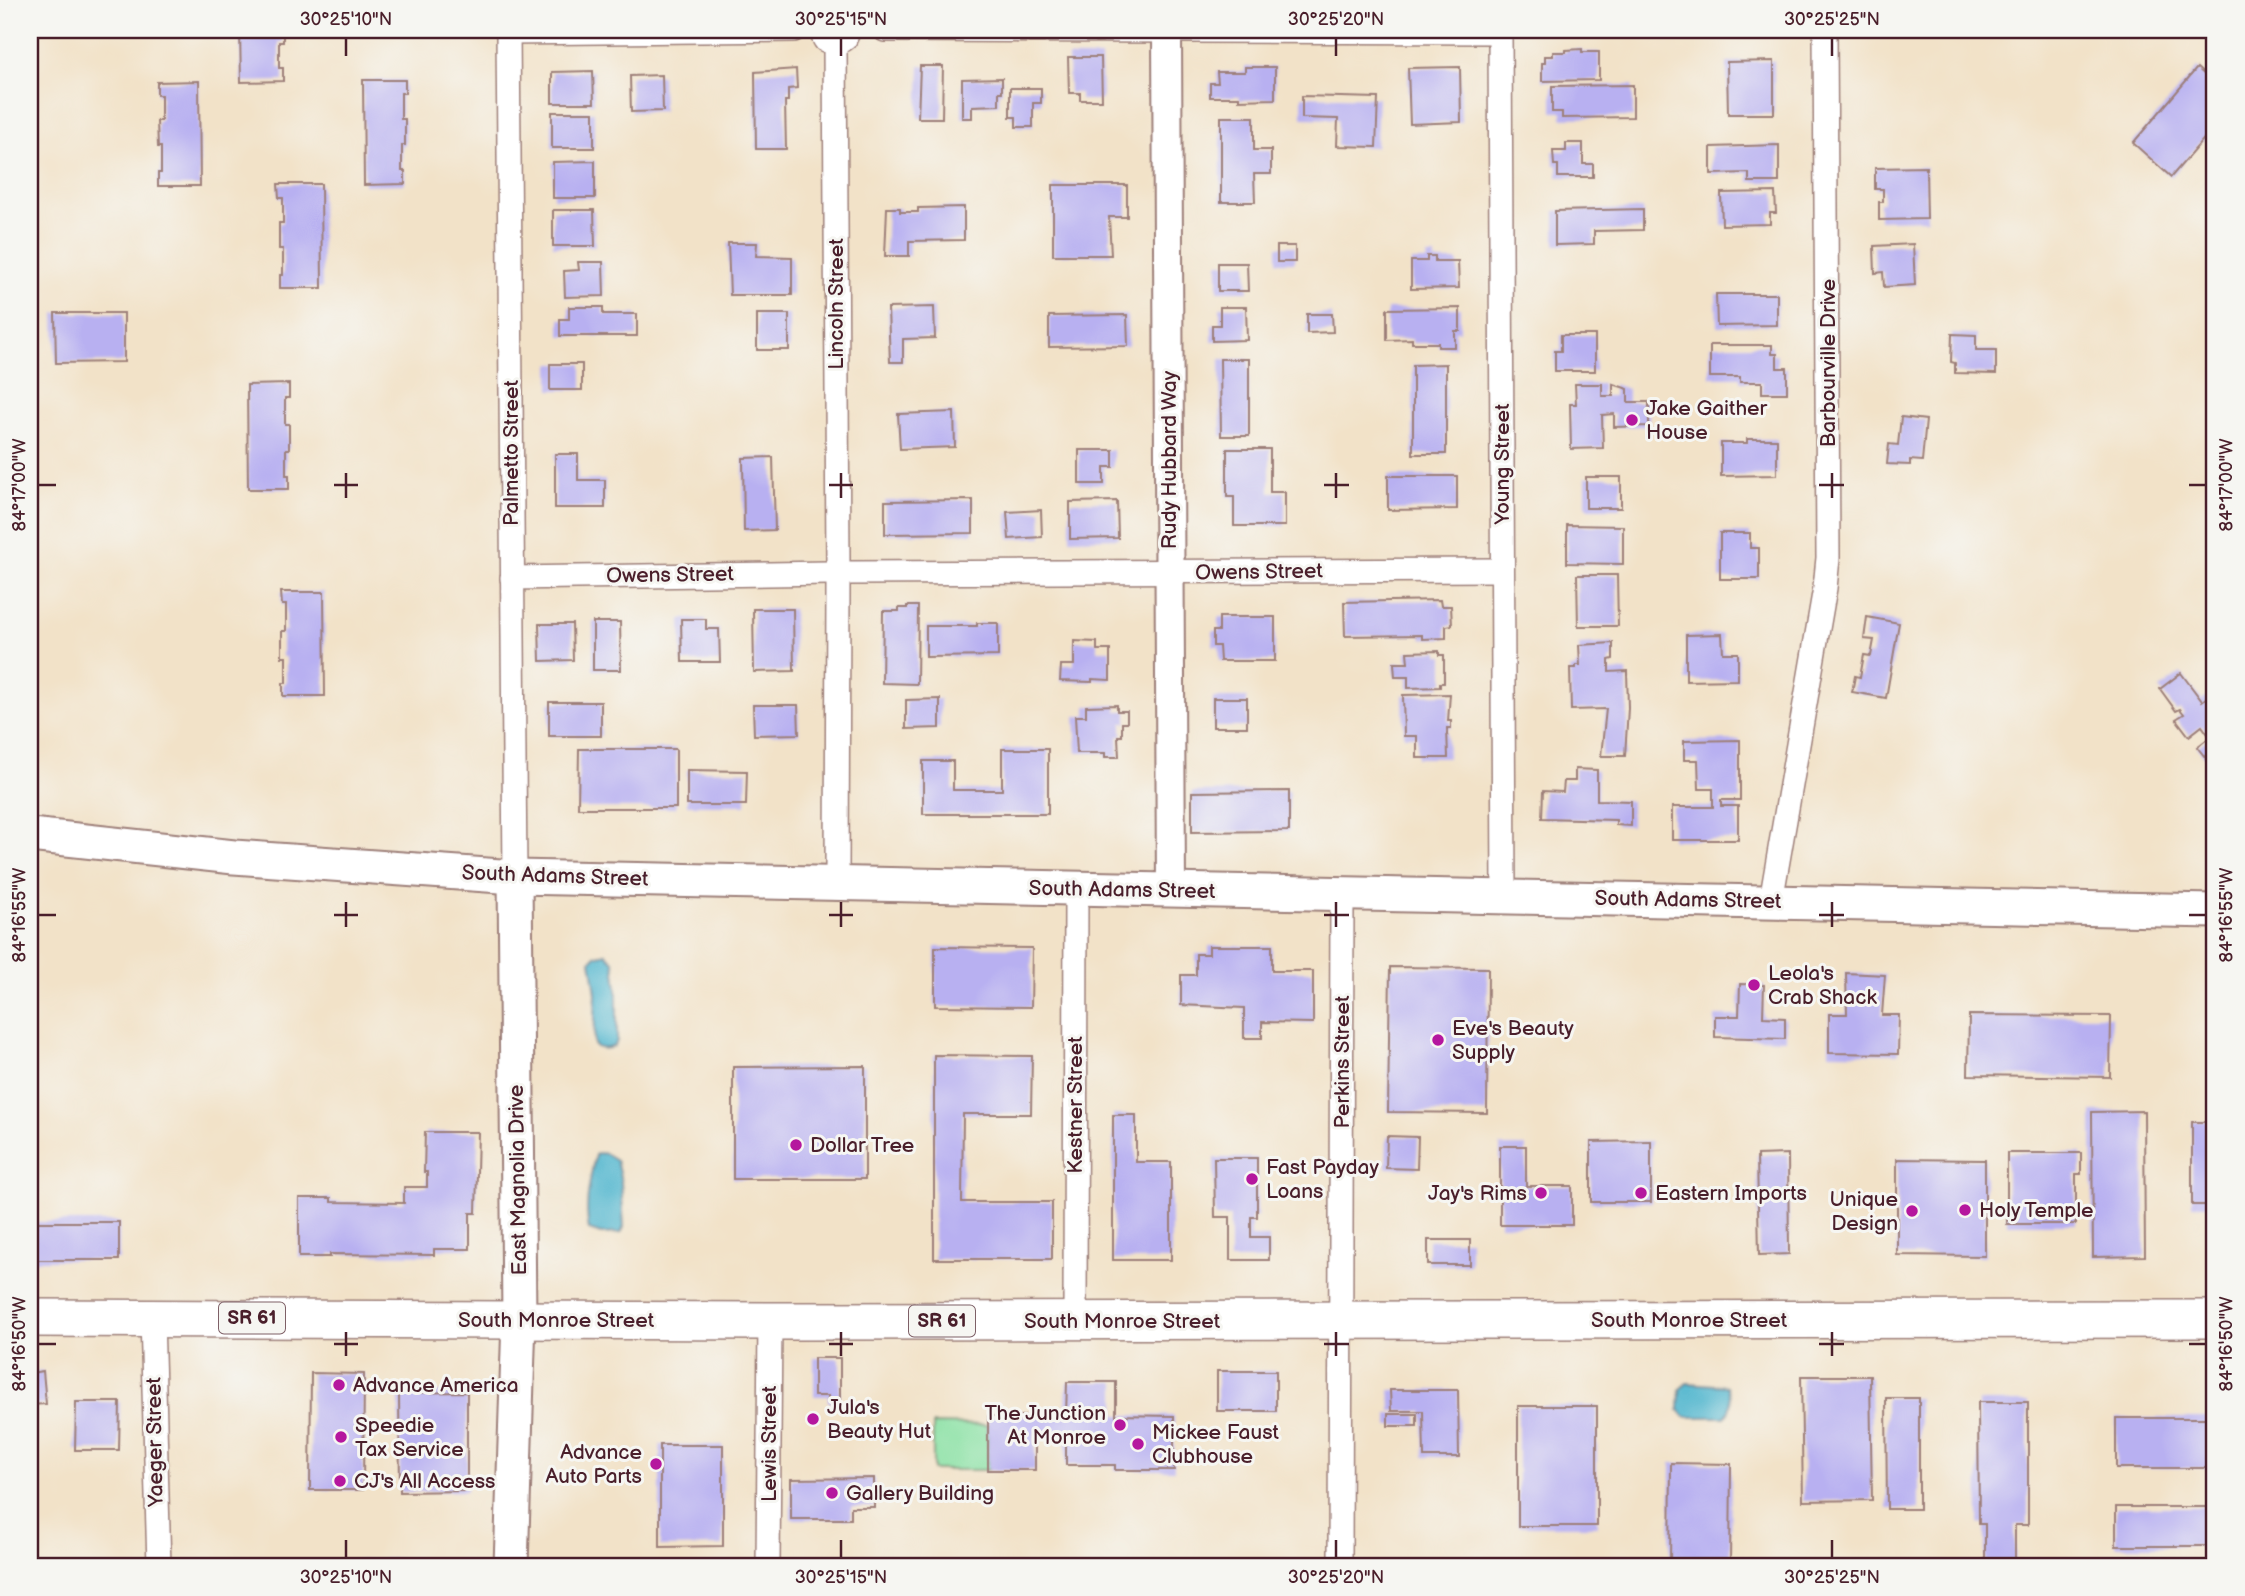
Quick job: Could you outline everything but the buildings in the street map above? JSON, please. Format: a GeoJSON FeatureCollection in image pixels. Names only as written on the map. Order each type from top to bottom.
{"type":"FeatureCollection","features":[{"type":"Feature","properties":{"kind":"main road","name":"South Adams Street"},"geometry":{"type":"LineString","coordinates":[[30,835],[234,857],[515,877],[2215,911]]}},
{"type":"Feature","properties":{"kind":"main road","name":"East Magnolia Drive"},"geometry":{"type":"LineString","coordinates":[[511,1566],[519,1319],[515,877]]}},
{"type":"Feature","properties":{"kind":"main road","name":"South Monroe Street"},"geometry":{"type":"LineString","coordinates":[[30,1318],[770,1321],[2215,1319]]}},
{"type":"Feature","properties":{"kind":"street"},"geometry":{"type":"LineString","coordinates":[[508,31],[794,30]]}},
{"type":"Feature","properties":{"kind":"street"},"geometry":{"type":"LineString","coordinates":[[885,30],[1500,31]]}},
{"type":"Feature","properties":{"kind":"street","name":"Barbourville Drive"},"geometry":{"type":"LineString","coordinates":[[1771,901],[1825,589],[1828,558],[1825,30]]}},
{"type":"Feature","properties":{"kind":"street","name":"Palmetto Street"},"geometry":{"type":"LineString","coordinates":[[508,31],[515,877]]}},
{"type":"Feature","properties":{"kind":"street","name":"Rudy Hubbard Way"},"geometry":{"type":"LineString","coordinates":[[1167,31],[1171,891]]}},
{"type":"Feature","properties":{"kind":"street","name":"Young Street"},"geometry":{"type":"LineString","coordinates":[[1500,31],[1504,897]]}},
{"type":"Feature","properties":{"kind":"street","name":"Lincoln Street"},"geometry":{"type":"LineString","coordinates":[[835,34],[837,883]]}},
{"type":"Feature","properties":{"kind":"street","name":"Owens Street"},"geometry":{"type":"LineString","coordinates":[[512,578],[838,573],[1502,570]]}},
{"type":"Feature","properties":{"kind":"street","name":"Kestner Street"},"geometry":{"type":"LineString","coordinates":[[1075,1321],[1076,889]]}},
{"type":"Feature","properties":{"kind":"street","name":"Perkins Street"},"geometry":{"type":"LineString","coordinates":[[1340,1566],[1342,895]]}},
{"type":"Feature","properties":{"kind":"street","name":"Yaeger Street"},"geometry":{"type":"LineString","coordinates":[[152,1318],[159,1566]]}},
{"type":"Feature","properties":{"kind":"street","name":"Lewis Street"},"geometry":{"type":"LineString","coordinates":[[768,1566],[770,1321]]}},
{"type":"Feature","properties":{"kind":"green space"},"geometry":{"type":"Polygon","coordinates":[[[933,1424],[988,1425],[988,1470],[933,1470],[933,1424]]]}},
{"type":"Feature","properties":{"kind":"water"},"geometry":{"type":"Polygon","coordinates":[[[606,953],[614,962],[617,1040],[615,1046],[599,1048],[594,1045],[596,993],[591,960],[606,953]]]}},
{"type":"Feature","properties":{"kind":"water"},"geometry":{"type":"Polygon","coordinates":[[[599,1153],[616,1160],[621,1182],[624,1227],[621,1233],[601,1234],[589,1230],[588,1192],[595,1155],[599,1153]]]}},
{"type":"Feature","properties":{"kind":"water"},"geometry":{"type":"Polygon","coordinates":[[[1687,1383],[1727,1386],[1730,1402],[1725,1417],[1685,1417],[1679,1410],[1680,1389],[1687,1383]]]}},
{"type":"Feature","properties":{"kind":"place","name":"Jake Gaither House"},"geometry":{"type":"Point","coordinates":[1632,420]}},
{"type":"Feature","properties":{"kind":"place","name":"Leola's Crab Shack"},"geometry":{"type":"Point","coordinates":[1754,985]}},
{"type":"Feature","properties":{"kind":"place","name":"Eve's Beauty Supply"},"geometry":{"type":"Point","coordinates":[1438,1040]}},
{"type":"Feature","properties":{"kind":"place","name":"Dollar Tree"},"geometry":{"type":"Point","coordinates":[796,1145]}},
{"type":"Feature","properties":{"kind":"place","name":"Fast Payday Loans"},"geometry":{"type":"Point","coordinates":[1252,1179]}},
{"type":"Feature","properties":{"kind":"place","name":"Jay's Rims"},"geometry":{"type":"Point","coordinates":[1541,1193]}},
{"type":"Feature","properties":{"kind":"place","name":"Eastern Imports"},"geometry":{"type":"Point","coordinates":[1641,1193]}},
{"type":"Feature","properties":{"kind":"place","name":"Holy Temple"},"geometry":{"type":"Point","coordinates":[1965,1210]}},
{"type":"Feature","properties":{"kind":"place","name":"Unique Design"},"geometry":{"type":"Point","coordinates":[1912,1211]}},
{"type":"Feature","properties":{"kind":"place","name":"Advance America"},"geometry":{"type":"Point","coordinates":[339,1385]}},
{"type":"Feature","properties":{"kind":"place","name":"Jula's Beauty Hut"},"geometry":{"type":"Point","coordinates":[813,1419]}},
{"type":"Feature","properties":{"kind":"place","name":"The Junction At Monroe"},"geometry":{"type":"Point","coordinates":[1120,1425]}},
{"type":"Feature","properties":{"kind":"place","name":"Speedie Tax Service"},"geometry":{"type":"Point","coordinates":[341,1437]}},
{"type":"Feature","properties":{"kind":"place","name":"Mickee Faust Clubhouse"},"geometry":{"type":"Point","coordinates":[1138,1444]}},
{"type":"Feature","properties":{"kind":"place","name":"Advance Auto Parts"},"geometry":{"type":"Point","coordinates":[656,1464]}},
{"type":"Feature","properties":{"kind":"place","name":"CJ's All Access"},"geometry":{"type":"Point","coordinates":[340,1481]}},
{"type":"Feature","properties":{"kind":"place","name":"Gallery Building"},"geometry":{"type":"Point","coordinates":[832,1493]}}]}
